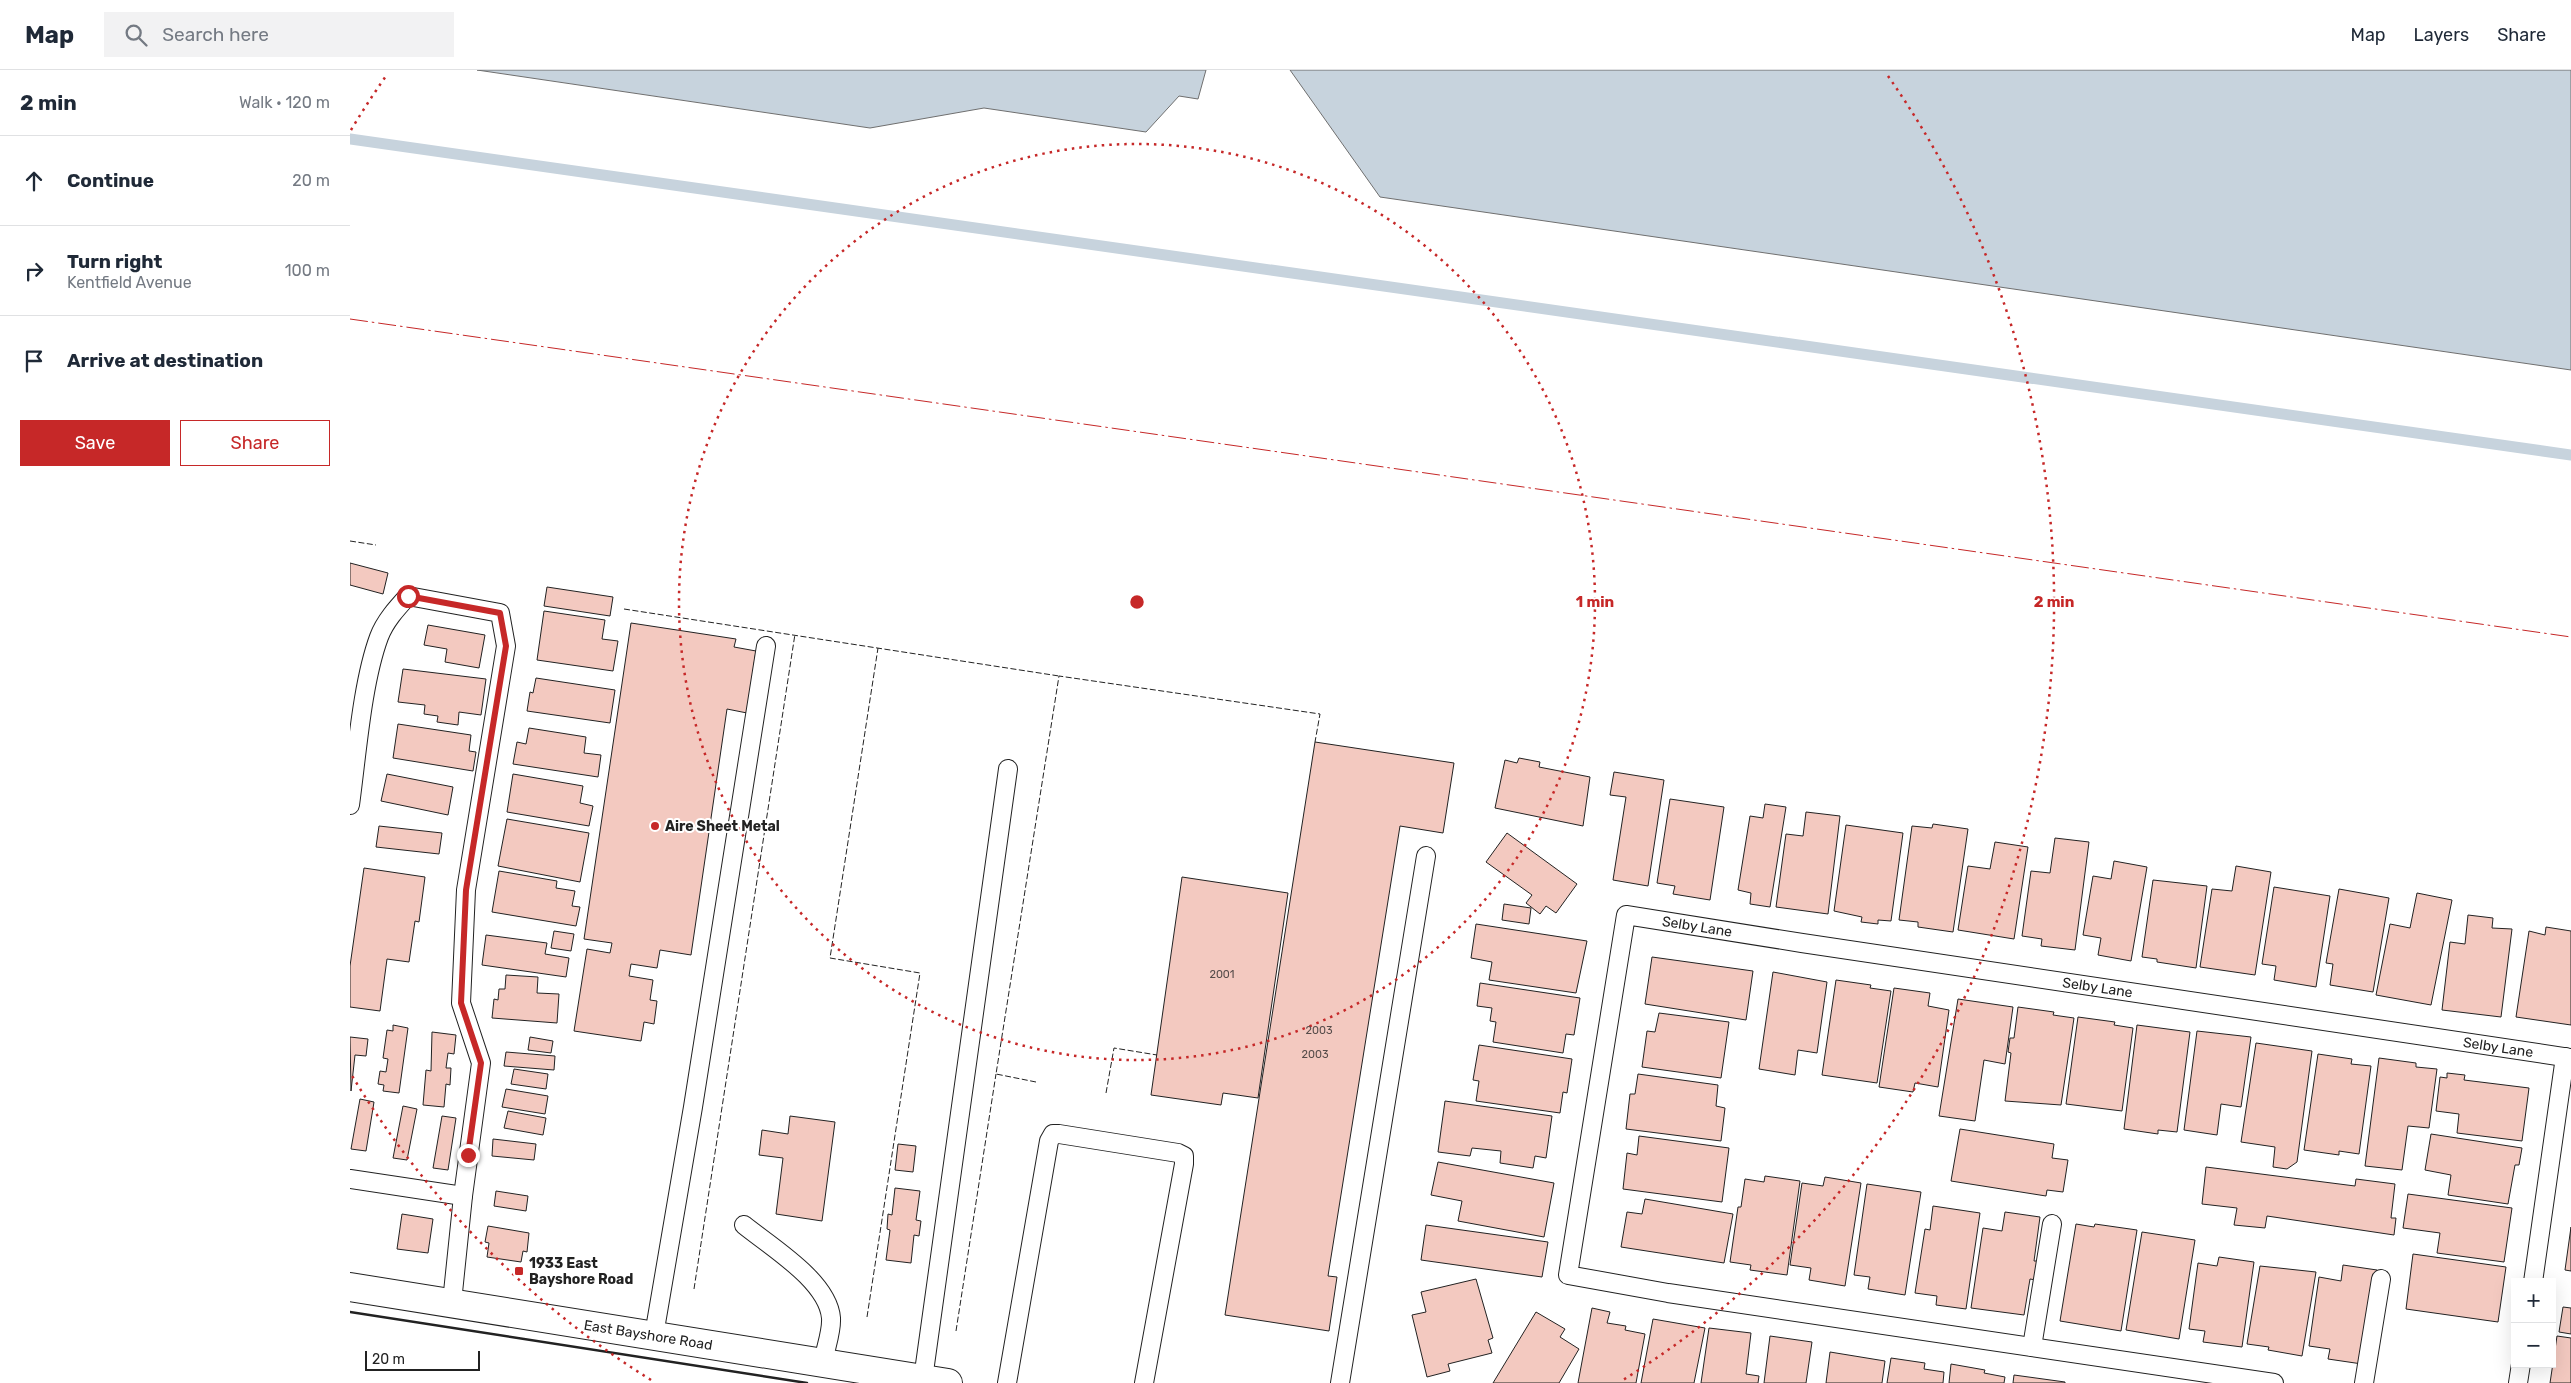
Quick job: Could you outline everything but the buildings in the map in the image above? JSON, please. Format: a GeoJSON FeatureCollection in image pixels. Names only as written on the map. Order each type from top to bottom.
{"type":"FeatureCollection","features":[{"type":"Feature","properties":{"kind":"street","name":"East Bayshore Road"},"geometry":{"type":"LineString","coordinates":[[350,1288],[452,1302],[512,1314],[935,1381]]}},
{"type":"Feature","properties":{"kind":"lane"},"geometry":{"type":"LineString","coordinates":[[350,805],[367,686],[379,637],[388,620],[408,596],[500,613],[506,646],[466,890],[461,1003],[481,1063],[463,1196],[452,1302]]}},
{"type":"Feature","properties":{"kind":"lane"},"geometry":{"type":"LineString","coordinates":[[654,1335],[766,646]]}},
{"type":"Feature","properties":{"kind":"lane"},"geometry":{"type":"LineString","coordinates":[[935,1381],[1008,768]]}},
{"type":"Feature","properties":{"kind":"lane"},"geometry":{"type":"LineString","coordinates":[[1340,1383],[1426,856]]}},
{"type":"Feature","properties":{"kind":"lane","name":"Selby Lane"},"geometry":{"type":"LineString","coordinates":[[2032,1347],[1668,1293],[1568,1275],[1626,915],[1821,946],[2568,1057]]}},
{"type":"Feature","properties":{"kind":"lane"},"geometry":{"type":"LineString","coordinates":[[2534,1278],[2568,1057]]}},
{"type":"Feature","properties":{"kind":"lane"},"geometry":{"type":"LineString","coordinates":[[1007,1383],[1049,1141],[1053,1134],[1060,1134],[1178,1153],[1184,1156],[1144,1383]]}},
{"type":"Feature","properties":{"kind":"lane"},"geometry":{"type":"LineString","coordinates":[[350,1179],[463,1196]]}},
{"type":"Feature","properties":{"kind":"lane"},"geometry":{"type":"LineString","coordinates":[[744,1224],[773,1249],[801,1268],[824,1296],[831,1318],[823,1363]]}},
{"type":"Feature","properties":{"kind":"lane"},"geometry":{"type":"LineString","coordinates":[[2052,1224],[2032,1347],[2274,1383]]}},
{"type":"Feature","properties":{"kind":"lane"},"geometry":{"type":"LineString","coordinates":[[2364,1383],[2381,1279]]}},
{"type":"Feature","properties":{"kind":"lane"},"geometry":{"type":"LineString","coordinates":[[2518,1383],[2520,1368]]}},
{"type":"Feature","properties":{"kind":"shaded area"},"geometry":{"type":"Polygon","coordinates":[[[477,70],[1206,70],[1198,99],[1179,96],[1146,132],[984,108],[870,128],[477,70]]]}},
{"type":"Feature","properties":{"kind":"shaded area"},"geometry":{"type":"Polygon","coordinates":[[[1290,70],[2571,70],[2571,370],[1380,197],[1290,70]]]}},
{"type":"Feature","properties":{"kind":"waterway"},"geometry":{"type":"LineString","coordinates":[[350,139],[2571,455]]}},
{"type":"Feature","properties":{"kind":"fence"},"geometry":{"type":"LineString","coordinates":[[350,541],[376,545]]}},
{"type":"Feature","properties":{"kind":"fence"},"geometry":{"type":"LineString","coordinates":[[624,609],[1059,676]]}},
{"type":"Feature","properties":{"kind":"fence"},"geometry":{"type":"LineString","coordinates":[[694,1289],[795,634]]}},
{"type":"Feature","properties":{"kind":"fence"},"geometry":{"type":"LineString","coordinates":[[867,1317],[920,973],[830,958],[878,648]]}},
{"type":"Feature","properties":{"kind":"fence"},"geometry":{"type":"LineString","coordinates":[[1036,1082],[996,1074],[1059,676],[1320,714],[1315,742]]}},
{"type":"Feature","properties":{"kind":"fence"},"geometry":{"type":"LineString","coordinates":[[1106,1093],[1114,1048],[1157,1055]]}},
{"type":"Feature","properties":{"kind":"fence"},"geometry":{"type":"LineString","coordinates":[[956,1331],[996,1074]]}},
{"type":"Feature","properties":{"kind":"wall"},"geometry":{"type":"LineString","coordinates":[[350,1312],[807,1383]]}},
{"type":"Feature","properties":{"kind":"power"},"geometry":{"type":"LineString","coordinates":[[350,319],[2571,637]]}},
{"type":"Feature","properties":{"kind":"place","name":"Aire Sheet Metal"},"geometry":{"type":"Point","coordinates":[655,826]}},
{"type":"Feature","properties":{"kind":"place","name":"1933 East Bayshore Road"},"geometry":{"type":"Point","coordinates":[519,1271]}},
{"type":"Feature","properties":{"kind":"route"},"geometry":{"type":"LineString","coordinates":[[408,596],[500,613],[506,646],[466,890],[461,1003],[481,1063],[468,1155]]}}]}
